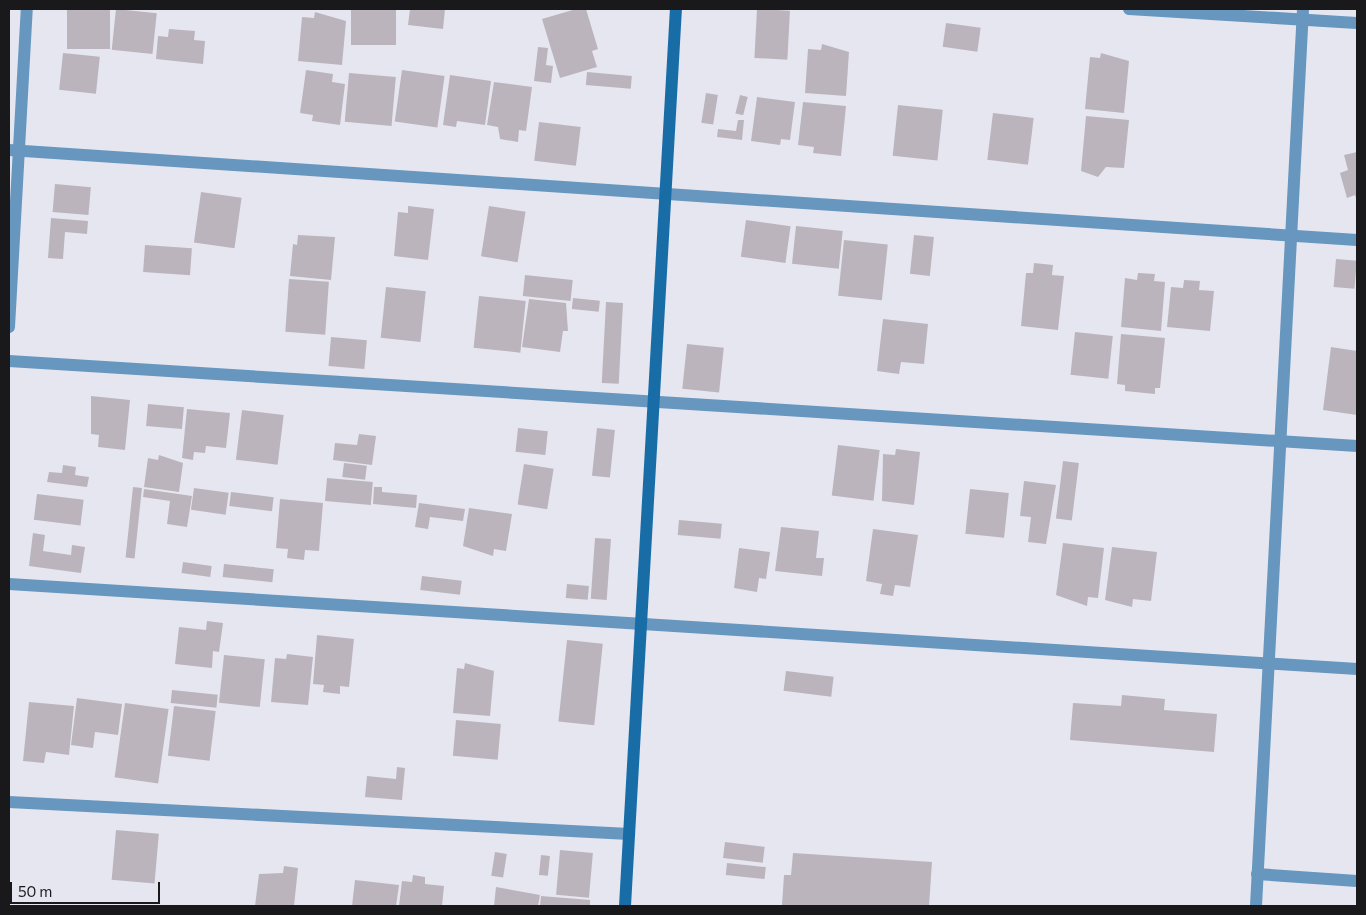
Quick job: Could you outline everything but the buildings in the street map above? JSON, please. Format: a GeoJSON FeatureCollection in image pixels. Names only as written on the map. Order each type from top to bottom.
{"type":"FeatureCollection","features":[{"type":"Feature","properties":{"kind":"main road"},"geometry":{"type":"LineString","coordinates":[[625,906],[676,9]]}},
{"type":"Feature","properties":{"kind":"street"},"geometry":{"type":"LineString","coordinates":[[9,327],[14,151],[27,9]]}},
{"type":"Feature","properties":{"kind":"street"},"geometry":{"type":"LineString","coordinates":[[1129,9],[1303,14],[1357,23]]}},
{"type":"Feature","properties":{"kind":"street"},"geometry":{"type":"LineString","coordinates":[[1256,906],[1289,236],[1303,14]]}},
{"type":"Feature","properties":{"kind":"street"},"geometry":{"type":"LineString","coordinates":[[14,151],[1357,240]]}},
{"type":"Feature","properties":{"kind":"street"},"geometry":{"type":"LineString","coordinates":[[9,361],[1357,446]]}},
{"type":"Feature","properties":{"kind":"street"},"geometry":{"type":"LineString","coordinates":[[9,584],[1357,669]]}},
{"type":"Feature","properties":{"kind":"street"},"geometry":{"type":"LineString","coordinates":[[9,802],[629,834]]}},
{"type":"Feature","properties":{"kind":"street"},"geometry":{"type":"LineString","coordinates":[[1257,874],[1357,881]]}}]}
